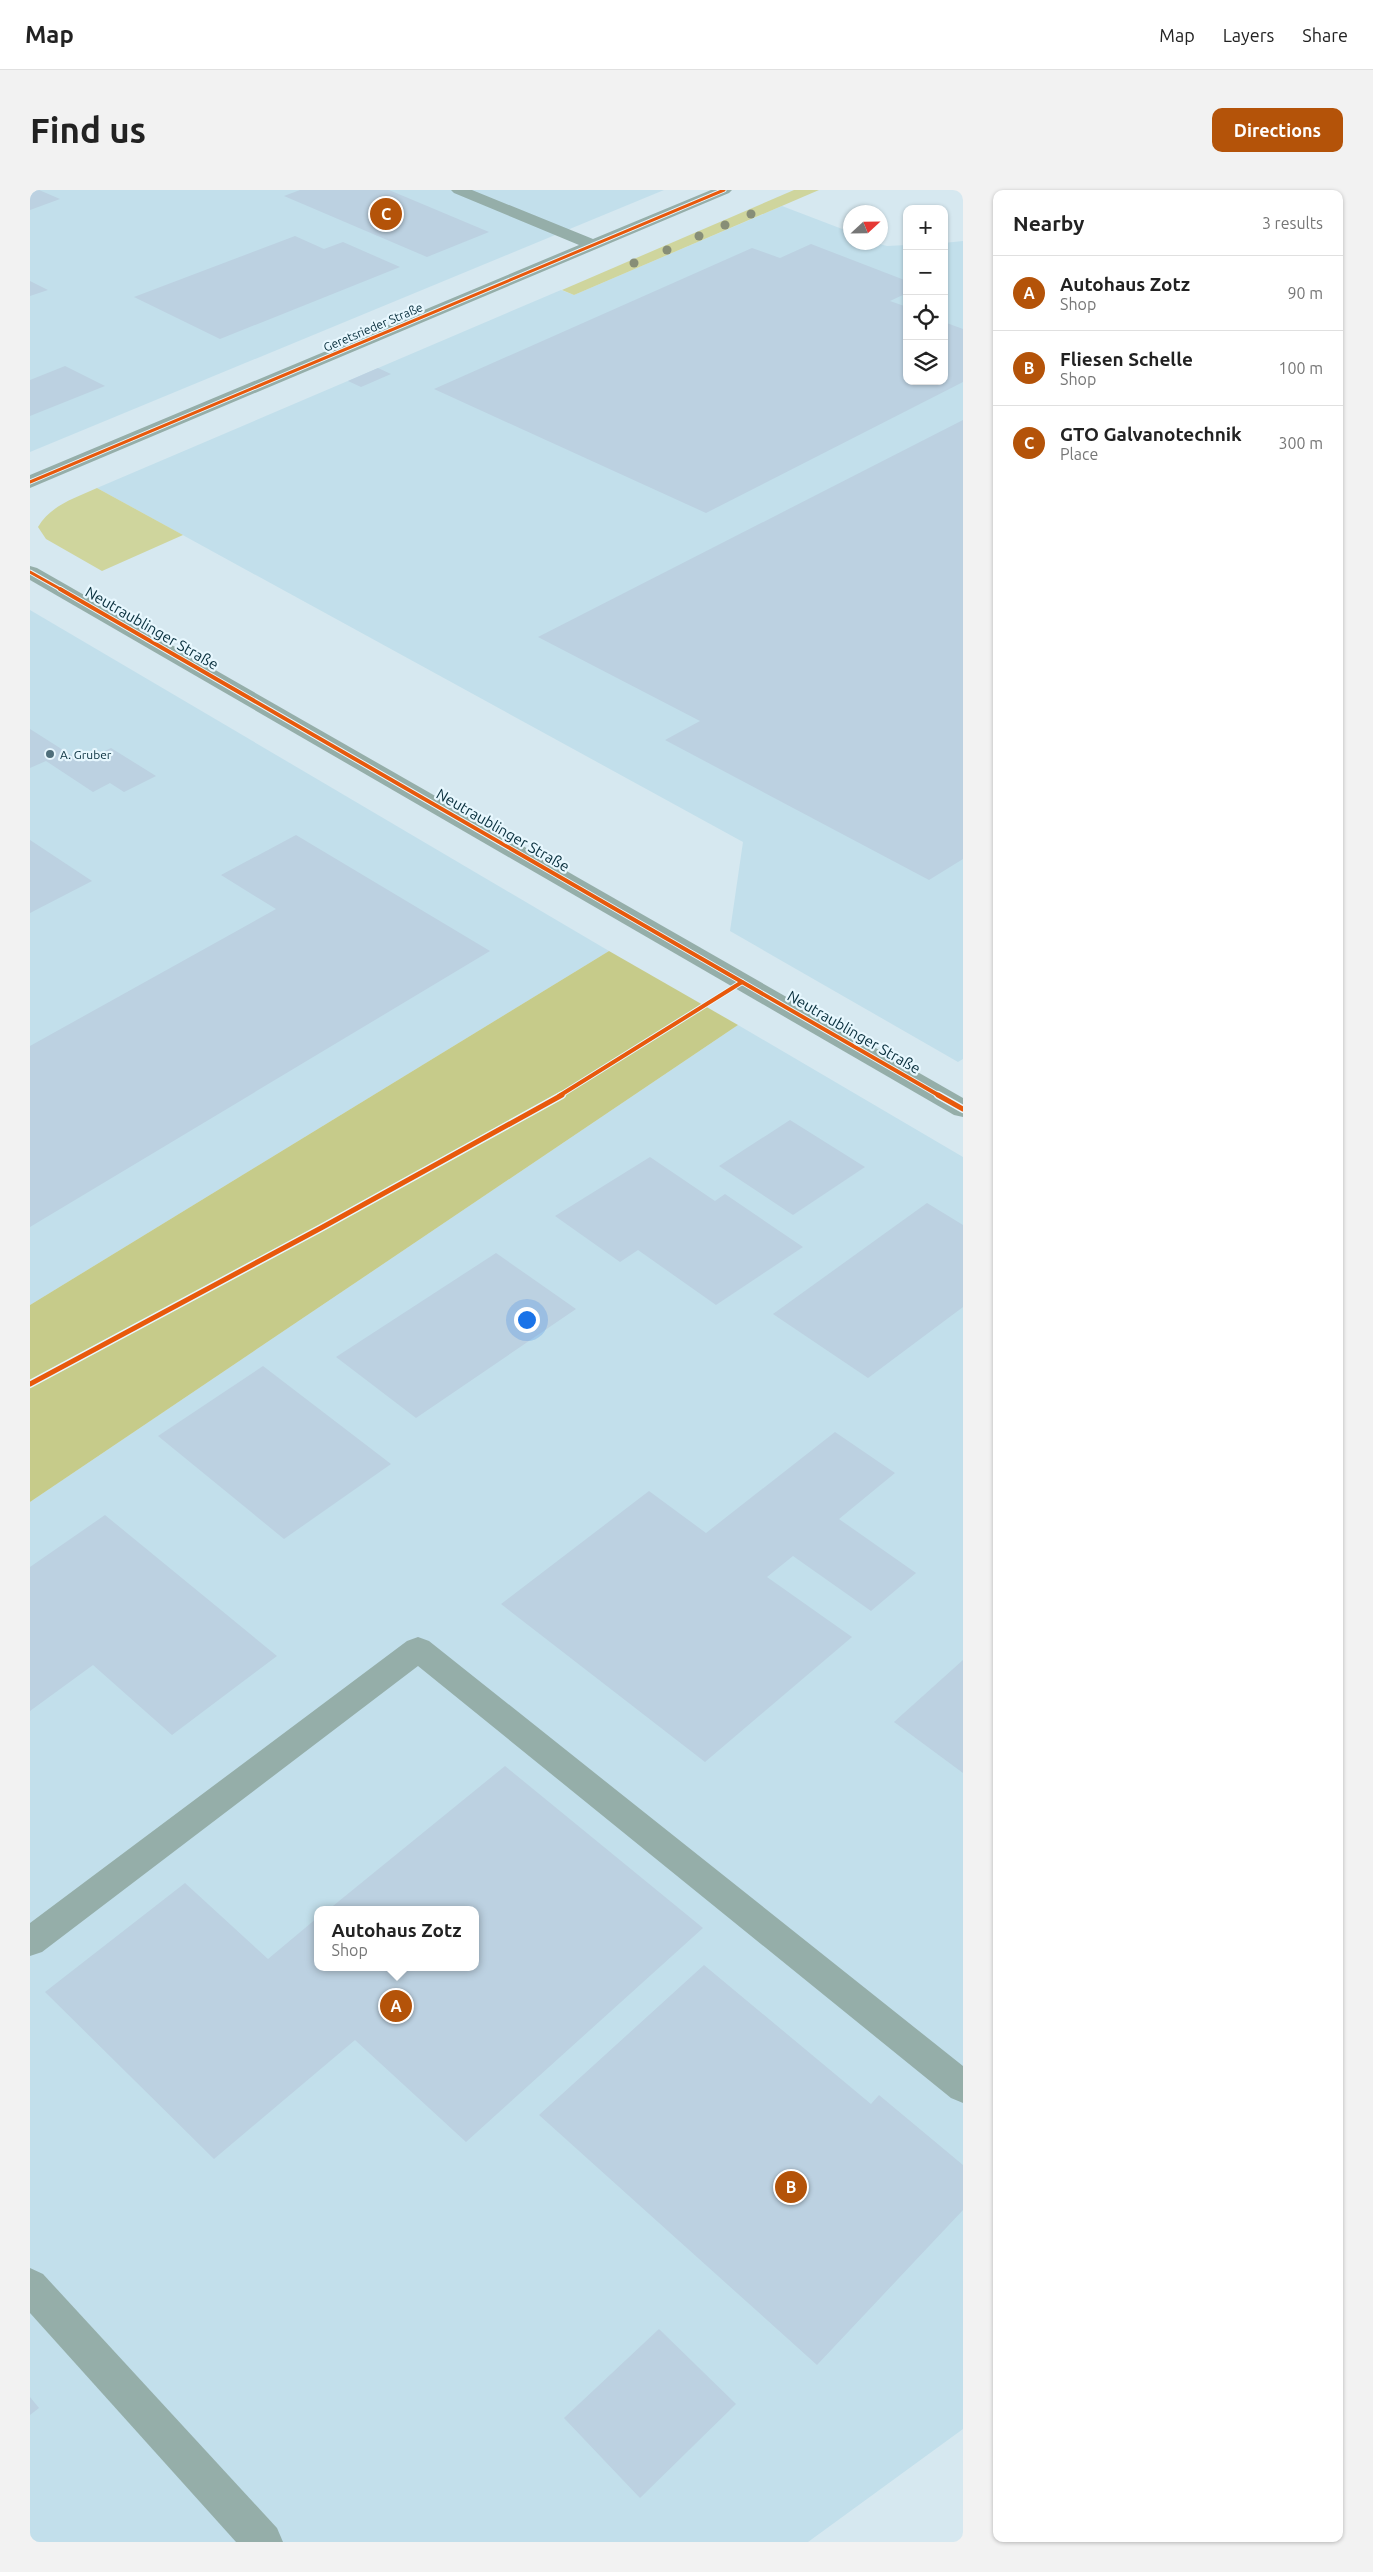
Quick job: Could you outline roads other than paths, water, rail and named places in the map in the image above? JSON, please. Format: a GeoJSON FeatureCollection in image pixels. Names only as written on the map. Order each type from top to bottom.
{"type":"FeatureCollection","features":[{"type":"Feature","properties":{"kind":"street"},"geometry":{"type":"LineString","coordinates":[[459,190],[593,245]]}},
{"type":"Feature","properties":{"kind":"street","name":"Geretsrieder Straße"},"geometry":{"type":"LineString","coordinates":[[30,482],[724,190]]}},
{"type":"Feature","properties":{"kind":"street","name":"Neutraublinger Straße"},"geometry":{"type":"LineString","coordinates":[[30,572],[963,1109]]}},
{"type":"Feature","properties":{"kind":"street"},"geometry":{"type":"LineString","coordinates":[[30,1942],[418,1649],[963,2087]]}},
{"type":"Feature","properties":{"kind":"street"},"geometry":{"type":"LineString","coordinates":[[30,2286],[262,2542]]}},
{"type":"Feature","properties":{"kind":"place","name":"GTO Galvanotechnik"},"geometry":{"type":"Point","coordinates":[386,214]}},
{"type":"Feature","properties":{"kind":"place","name":"A. Gruber"},"geometry":{"type":"Point","coordinates":[50,754]}},
{"type":"Feature","properties":{"kind":"place","name":"Autohaus Zotz"},"geometry":{"type":"Point","coordinates":[396,2006]}},
{"type":"Feature","properties":{"kind":"place","name":"Fliesen Schelle"},"geometry":{"type":"Point","coordinates":[791,2187]}}]}
